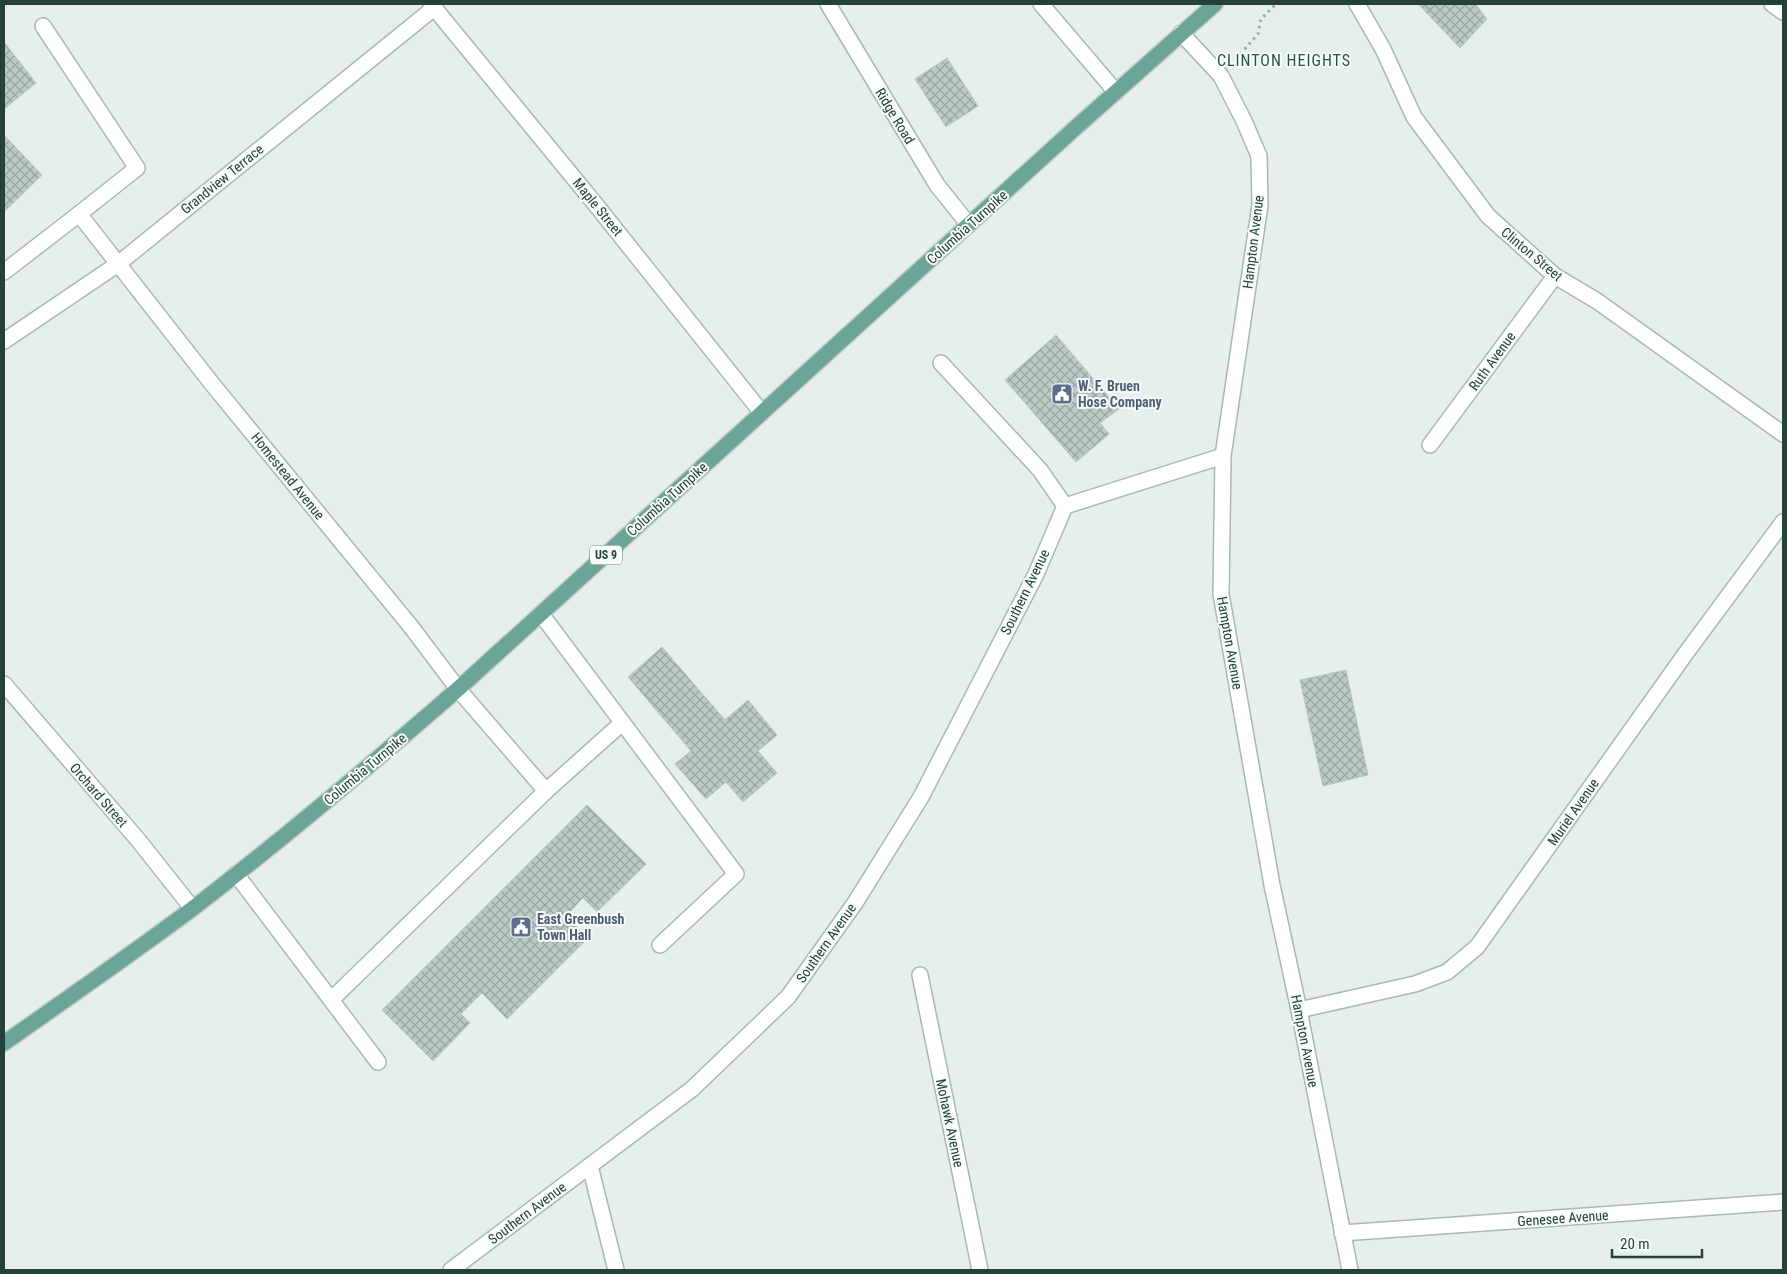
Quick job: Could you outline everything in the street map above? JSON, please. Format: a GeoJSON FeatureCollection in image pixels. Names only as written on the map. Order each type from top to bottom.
{"type":"FeatureCollection","features":[{"type":"Feature","properties":{"kind":"main road","name":"Columbia Turnpike"},"geometry":{"type":"LineString","coordinates":[[4,1043],[101,976],[192,908],[371,765],[458,689],[1215,4]]}},
{"type":"Feature","properties":{"kind":"street","name":"Ridge Road"},"geometry":{"type":"LineString","coordinates":[[828,4],[936,185],[969,225]]}},
{"type":"Feature","properties":{"kind":"street"},"geometry":{"type":"LineString","coordinates":[[1041,4],[1116,92]]}},
{"type":"Feature","properties":{"kind":"street","name":"Clinton Street"},"geometry":{"type":"LineString","coordinates":[[1357,4],[1383,49],[1414,117],[1488,216],[1554,276],[1597,301],[1783,434]]}},
{"type":"Feature","properties":{"kind":"street"},"geometry":{"type":"LineString","coordinates":[[1772,4],[1783,12]]}},
{"type":"Feature","properties":{"kind":"street","name":"Grandview Terrace"},"geometry":{"type":"LineString","coordinates":[[4,341],[118,264],[432,6]]}},
{"type":"Feature","properties":{"kind":"street","name":"Maple Street"},"geometry":{"type":"LineString","coordinates":[[432,6],[602,213],[762,413]]}},
{"type":"Feature","properties":{"kind":"street"},"geometry":{"type":"LineString","coordinates":[[4,272],[137,168],[43,26]]}},
{"type":"Feature","properties":{"kind":"street","name":"Hampton Avenue"},"geometry":{"type":"LineString","coordinates":[[1181,33],[1221,76],[1259,156],[1260,204],[1223,456],[1221,594],[1272,885],[1299,1010],[1350,1270]]}},
{"type":"Feature","properties":{"kind":"street","name":"Homestead Avenue"},"geometry":{"type":"LineString","coordinates":[[79,214],[213,385],[412,628],[458,689],[546,791]]}},
{"type":"Feature","properties":{"kind":"street","name":"Ruth Avenue"},"geometry":{"type":"LineString","coordinates":[[1430,445],[1554,276]]}},
{"type":"Feature","properties":{"kind":"street"},"geometry":{"type":"LineString","coordinates":[[941,363],[1040,470],[1065,506],[1223,456]]}},
{"type":"Feature","properties":{"kind":"street","name":"Southern Avenue"},"geometry":{"type":"LineString","coordinates":[[451,1270],[692,1089],[788,997],[854,903],[921,797],[1036,574],[1065,506]]}},
{"type":"Feature","properties":{"kind":"street","name":"Muriel Avenue"},"geometry":{"type":"LineString","coordinates":[[1299,1010],[1415,984],[1447,972],[1477,947],[1686,653],[1783,522]]}},
{"type":"Feature","properties":{"kind":"street"},"geometry":{"type":"LineString","coordinates":[[541,614],[736,874],[660,945]]}},
{"type":"Feature","properties":{"kind":"street","name":"Orchard Street"},"geometry":{"type":"LineString","coordinates":[[4,684],[139,841],[192,908]]}},
{"type":"Feature","properties":{"kind":"street"},"geometry":{"type":"LineString","coordinates":[[331,1000],[546,791],[622,723]]}},
{"type":"Feature","properties":{"kind":"street"},"geometry":{"type":"LineString","coordinates":[[236,874],[378,1062]]}},
{"type":"Feature","properties":{"kind":"street","name":"Mohawk Avenue"},"geometry":{"type":"LineString","coordinates":[[920,975],[980,1270]]}},
{"type":"Feature","properties":{"kind":"street"},"geometry":{"type":"LineString","coordinates":[[590,1166],[616,1270]]}},
{"type":"Feature","properties":{"kind":"street","name":"Genesee Avenue"},"geometry":{"type":"LineString","coordinates":[[1342,1233],[1783,1202]]}},
{"type":"Feature","properties":{"kind":"path"},"geometry":{"type":"LineString","coordinates":[[1221,76],[1258,34],[1261,19],[1276,4]]}},
{"type":"Feature","properties":{"kind":"building"},"geometry":{"type":"Polygon","coordinates":[[[1418,4],[1478,4],[1476,5],[1487,19],[1460,48],[1418,4]]]}},
{"type":"Feature","properties":{"kind":"building"},"geometry":{"type":"Polygon","coordinates":[[[4,42],[36,83],[4,109],[4,42]]]}},
{"type":"Feature","properties":{"kind":"building"},"geometry":{"type":"Polygon","coordinates":[[[947,58],[978,106],[946,127],[915,79],[947,58]]]}},
{"type":"Feature","properties":{"kind":"building"},"geometry":{"type":"Polygon","coordinates":[[[4,135],[42,175],[4,212],[4,135]]]}},
{"type":"Feature","properties":{"kind":"building","name":"W. F. Bruen Hose Company"},"geometry":{"type":"Polygon","coordinates":[[[1056,335],[1119,409],[1100,423],[1109,434],[1076,462],[1005,380],[1056,335]]]}},
{"type":"Feature","properties":{"kind":"building"},"geometry":{"type":"Polygon","coordinates":[[[662,647],[725,720],[748,700],[777,735],[758,751],[777,773],[743,802],[726,782],[706,799],[675,764],[691,751],[628,677],[662,647]]]}},
{"type":"Feature","properties":{"kind":"building"},"geometry":{"type":"Polygon","coordinates":[[[1346,670],[1368,775],[1323,786],[1300,680],[1346,670]]]}},
{"type":"Feature","properties":{"kind":"building","name":"East Greenbush Town Hall"},"geometry":{"type":"Polygon","coordinates":[[[587,805],[646,864],[597,912],[583,898],[566,916],[588,938],[507,1019],[482,993],[461,1014],[470,1023],[433,1061],[382,1010],[587,805]]]}},
{"type":"Feature","properties":{"kind":"place","name":"W. F. Bruen Hose Company"},"geometry":{"type":"Point","coordinates":[1062,394]}},
{"type":"Feature","properties":{"kind":"place","name":"East Greenbush Town Hall"},"geometry":{"type":"Point","coordinates":[521,927]}},
{"type":"Feature","properties":{"kind":"district","name":"CLINTON HEIGHTS"},"geometry":{"type":"Point","coordinates":[1284,60]}}]}
